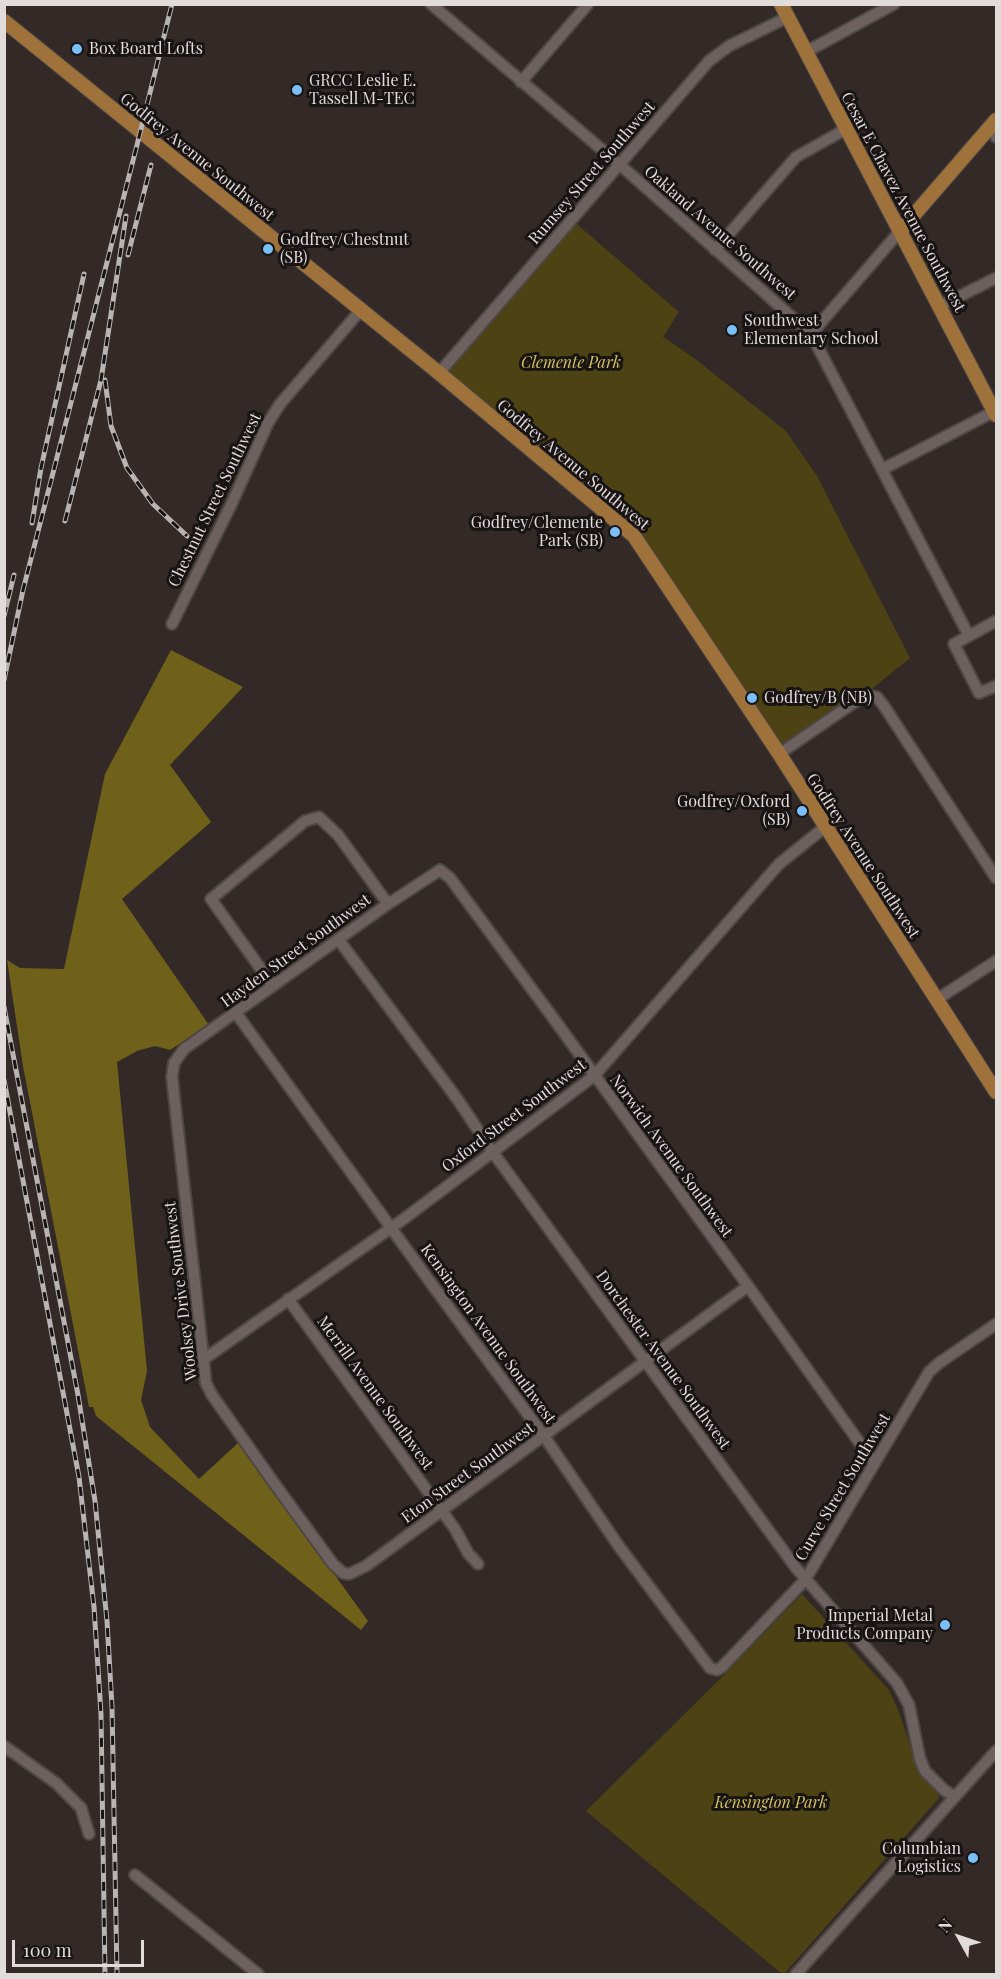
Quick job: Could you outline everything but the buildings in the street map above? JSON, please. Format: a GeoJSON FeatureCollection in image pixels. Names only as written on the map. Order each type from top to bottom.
{"type":"FeatureCollection","features":[{"type":"Feature","properties":{"kind":"main road","name":"Cesar E Chavez Avenue Southwest"},"geometry":{"type":"LineString","coordinates":[[784,11],[995,413]]}},
{"type":"Feature","properties":{"kind":"main road","name":"Godfrey Avenue Southwest"},"geometry":{"type":"LineString","coordinates":[[4,21],[439,373],[634,536],[779,754],[996,1092]]}},
{"type":"Feature","properties":{"kind":"main road"},"geometry":{"type":"LineString","coordinates":[[900,231],[994,128]]}},
{"type":"Feature","properties":{"kind":"street","name":"Oakland Avenue Southwest"},"geometry":{"type":"LineString","coordinates":[[431,4],[620,164],[811,334],[969,636]]}},
{"type":"Feature","properties":{"kind":"street"},"geometry":{"type":"LineString","coordinates":[[806,52],[894,4]]}},
{"type":"Feature","properties":{"kind":"street"},"geometry":{"type":"LineString","coordinates":[[521,82],[585,6]]}},
{"type":"Feature","properties":{"kind":"street","name":"Rumsey Street Southwest"},"geometry":{"type":"LineString","coordinates":[[439,373],[709,61],[784,11]]}},
{"type":"Feature","properties":{"kind":"street"},"geometry":{"type":"LineString","coordinates":[[715,250],[795,157],[846,129]]}},
{"type":"Feature","properties":{"kind":"street"},"geometry":{"type":"LineString","coordinates":[[811,334],[900,231]]}},
{"type":"Feature","properties":{"kind":"street"},"geometry":{"type":"LineString","coordinates":[[940,306],[996,278]]}},
{"type":"Feature","properties":{"kind":"street","name":"Chestnut Street Southwest"},"geometry":{"type":"LineString","coordinates":[[172,624],[231,505],[268,423],[280,404],[360,311]]}},
{"type":"Feature","properties":{"kind":"street"},"geometry":{"type":"LineString","coordinates":[[883,469],[995,413]]}},
{"type":"Feature","properties":{"kind":"street"},"geometry":{"type":"LineString","coordinates":[[996,621],[954,644],[979,693],[996,686]]}},
{"type":"Feature","properties":{"kind":"street"},"geometry":{"type":"LineString","coordinates":[[779,754],[862,697],[867,695],[877,698],[996,878]]}},
{"type":"Feature","properties":{"kind":"street"},"geometry":{"type":"LineString","coordinates":[[273,986],[211,899],[306,820],[319,817],[338,835],[388,904]]}},
{"type":"Feature","properties":{"kind":"street","name":"Oxford Street Southwest"},"geometry":{"type":"LineString","coordinates":[[204,1359],[392,1227],[594,1076],[779,864],[825,827]]}},
{"type":"Feature","properties":{"kind":"street","name":"Hayden Street Southwest"},"geometry":{"type":"LineString","coordinates":[[174,1063],[184,1049],[388,904],[440,870]]}},
{"type":"Feature","properties":{"kind":"street","name":"Norwich Avenue Southwest"},"geometry":{"type":"LineString","coordinates":[[440,870],[450,878],[748,1286],[874,1463]]}},
{"type":"Feature","properties":{"kind":"street","name":"Dorchester Avenue Southwest"},"geometry":{"type":"LineString","coordinates":[[338,939],[458,1100],[492,1151],[805,1580],[897,1683],[909,1705],[920,1759],[925,1771],[944,1790],[955,1797]]}},
{"type":"Feature","properties":{"kind":"street"},"geometry":{"type":"LineString","coordinates":[[936,1000],[996,961]]}},
{"type":"Feature","properties":{"kind":"street","name":"Kensington Avenue Southwest"},"geometry":{"type":"LineString","coordinates":[[236,1013],[392,1227],[432,1286],[544,1436],[618,1545],[710,1668],[717,1670]]}},
{"type":"Feature","properties":{"kind":"street","name":"Woolsey Drive Southwest"},"geometry":{"type":"LineString","coordinates":[[174,1063],[172,1077],[206,1383],[212,1395],[333,1564],[339,1571],[349,1574]]}},
{"type":"Feature","properties":{"kind":"street","name":"Eton Street Southwest"},"geometry":{"type":"LineString","coordinates":[[349,1574],[366,1566],[748,1286]]}},
{"type":"Feature","properties":{"kind":"street","name":"Merrill Avenue Southwest"},"geometry":{"type":"LineString","coordinates":[[288,1299],[478,1564]]}},
{"type":"Feature","properties":{"kind":"street","name":"Curve Street Southwest"},"geometry":{"type":"LineString","coordinates":[[717,1670],[805,1580],[929,1372],[996,1324]]}},
{"type":"Feature","properties":{"kind":"street"},"geometry":{"type":"LineString","coordinates":[[4,1746],[56,1783],[81,1808],[88,1834]]}},
{"type":"Feature","properties":{"kind":"street"},"geometry":{"type":"LineString","coordinates":[[796,1974],[996,1751]]}},
{"type":"Feature","properties":{"kind":"street"},"geometry":{"type":"LineString","coordinates":[[135,1875],[258,1974]]}},
{"type":"Feature","properties":{"kind":"green space","name":"Clemente Park"},"geometry":{"type":"Polygon","coordinates":[[[572,220],[679,312],[663,337],[694,358],[786,431],[817,476],[910,658],[862,697],[779,754],[640,543],[439,373],[572,220]]]}},
{"type":"Feature","properties":{"kind":"green space","name":"Kensington Park"},"geometry":{"type":"Polygon","coordinates":[[[802,1594],[889,1690],[899,1712],[918,1769],[939,1798],[782,1974],[586,1811],[720,1679],[802,1594]]]}},
{"type":"Feature","properties":{"kind":"shaded area"},"geometry":{"type":"Polygon","coordinates":[[[171,650],[243,687],[170,765],[211,822],[122,899],[209,1025],[170,1050],[155,1046],[137,1051],[117,1062],[147,1371],[141,1400],[150,1427],[199,1479],[239,1442],[368,1621],[361,1630],[96,1416],[93,1407],[89,1407],[23,1066],[7,960],[20,968],[64,969],[105,774],[171,650]]]}},
{"type":"Feature","properties":{"kind":"railway"},"geometry":{"type":"LineString","coordinates":[[4,680],[23,590],[172,4]]}},
{"type":"Feature","properties":{"kind":"railway"},"geometry":{"type":"LineString","coordinates":[[128,255],[151,165]]}},
{"type":"Feature","properties":{"kind":"railway"},"geometry":{"type":"LineString","coordinates":[[65,521],[101,380],[126,216]]}},
{"type":"Feature","properties":{"kind":"railway"},"geometry":{"type":"LineString","coordinates":[[32,523],[41,468],[84,274]]}},
{"type":"Feature","properties":{"kind":"railway"},"geometry":{"type":"LineString","coordinates":[[105,380],[111,426],[127,468],[153,504],[187,536]]}},
{"type":"Feature","properties":{"kind":"railway"},"geometry":{"type":"LineString","coordinates":[[4,616],[14,575]]}},
{"type":"Feature","properties":{"kind":"railway"},"geometry":{"type":"LineString","coordinates":[[4,1007],[78,1395],[95,1501],[107,1621],[112,1707],[117,1974]]}},
{"type":"Feature","properties":{"kind":"railway"},"geometry":{"type":"LineString","coordinates":[[4,1080],[79,1477],[94,1607],[101,1714],[105,1974]]}},
{"type":"Feature","properties":{"kind":"place","name":"Box Board Lofts"},"geometry":{"type":"Point","coordinates":[77,49]}},
{"type":"Feature","properties":{"kind":"place","name":"GRCC Leslie E. Tassell M-TEC"},"geometry":{"type":"Point","coordinates":[297,90]}},
{"type":"Feature","properties":{"kind":"place","name":"Godfrey/Chestnut (SB)"},"geometry":{"type":"Point","coordinates":[268,249]}},
{"type":"Feature","properties":{"kind":"place","name":"Southwest Elementary School"},"geometry":{"type":"Point","coordinates":[732,330]}},
{"type":"Feature","properties":{"kind":"place","name":"Godfrey/Clemente Park (SB)"},"geometry":{"type":"Point","coordinates":[615,532]}},
{"type":"Feature","properties":{"kind":"place","name":"Godfrey/B (NB)"},"geometry":{"type":"Point","coordinates":[752,698]}},
{"type":"Feature","properties":{"kind":"place","name":"Godfrey/Oxford (SB)"},"geometry":{"type":"Point","coordinates":[802,811]}},
{"type":"Feature","properties":{"kind":"place","name":"Imperial Metal Products Company"},"geometry":{"type":"Point","coordinates":[945,1625]}},
{"type":"Feature","properties":{"kind":"place","name":"Columbian Logistics"},"geometry":{"type":"Point","coordinates":[973,1858]}}]}
